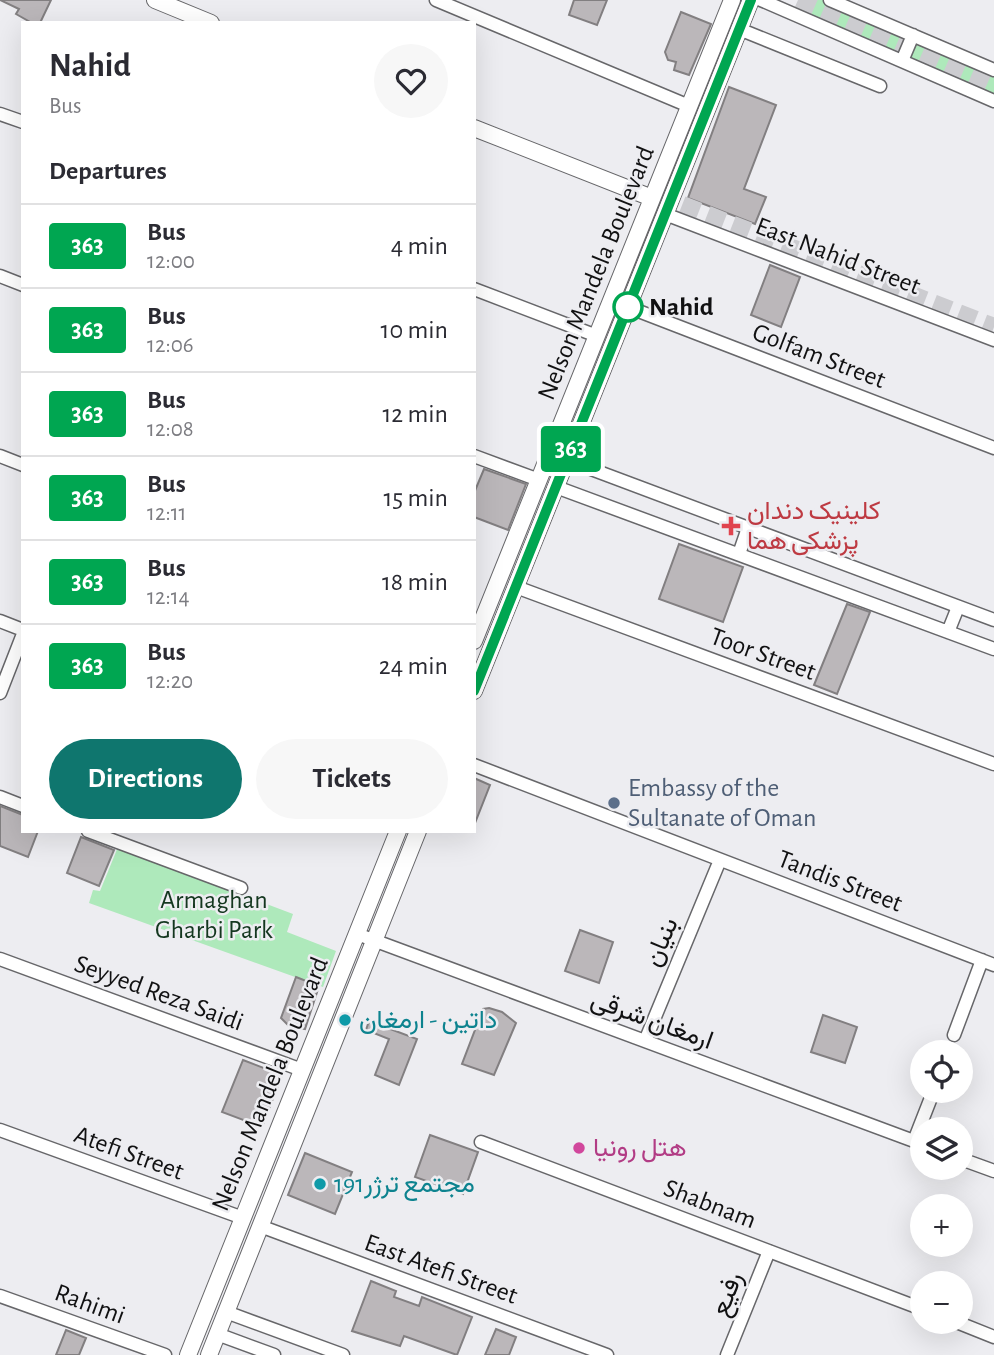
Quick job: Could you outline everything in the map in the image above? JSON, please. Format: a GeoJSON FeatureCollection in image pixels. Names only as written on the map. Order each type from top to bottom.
{"type":"FeatureCollection","features":[{"type":"Feature","properties":{"kind":"main road"},"geometry":{"type":"LineString","coordinates":[[155,0],[206,21]]}},
{"type":"Feature","properties":{"kind":"main road","name":"Nelson Mandela Boulevard"},"geometry":{"type":"LineString","coordinates":[[476,636],[732,0]]}},
{"type":"Feature","properties":{"kind":"main road","name":"Nelson Mandela Boulevard"},"geometry":{"type":"LineString","coordinates":[[476,686],[751,0]]}},
{"type":"Feature","properties":{"kind":"main road"},"geometry":{"type":"LineString","coordinates":[[476,129],[652,198]]}},
{"type":"Feature","properties":{"kind":"main road","name":"Nelson Mandela Boulevard"},"geometry":{"type":"LineString","coordinates":[[188,1355],[397,833]]}},
{"type":"Feature","properties":{"kind":"main road","name":"Nelson Mandela Boulevard"},"geometry":{"type":"LineString","coordinates":[[209,1355],[417,833]]}},
{"type":"Feature","properties":{"kind":"street"},"geometry":{"type":"LineString","coordinates":[[436,0],[689,106]]}},
{"type":"Feature","properties":{"kind":"street"},"geometry":{"type":"LineString","coordinates":[[761,0],[994,100]]}},
{"type":"Feature","properties":{"kind":"street"},"geometry":{"type":"LineString","coordinates":[[830,0],[994,70]]}},
{"type":"Feature","properties":{"kind":"street"},"geometry":{"type":"LineString","coordinates":[[739,29],[880,86]]}},
{"type":"Feature","properties":{"kind":"street"},"geometry":{"type":"LineString","coordinates":[[902,61],[913,35]]}},
{"type":"Feature","properties":{"kind":"street"},"geometry":{"type":"LineString","coordinates":[[0,114],[21,121]]}},
{"type":"Feature","properties":{"kind":"street","name":"East Nahid Street"},"geometry":{"type":"LineString","coordinates":[[665,214],[994,340]]}},
{"type":"Feature","properties":{"kind":"street"},"geometry":{"type":"LineString","coordinates":[[0,276],[21,284]]}},
{"type":"Feature","properties":{"kind":"street"},"geometry":{"type":"LineString","coordinates":[[476,290],[597,336]]}},
{"type":"Feature","properties":{"kind":"street","name":"Golfam Street"},"geometry":{"type":"LineString","coordinates":[[628,307],[994,448]]}},
{"type":"Feature","properties":{"kind":"street"},"geometry":{"type":"LineString","coordinates":[[0,456],[21,464]]}},
{"type":"Feature","properties":{"kind":"street"},"geometry":{"type":"LineString","coordinates":[[476,457],[539,480]]}},
{"type":"Feature","properties":{"kind":"street"},"geometry":{"type":"LineString","coordinates":[[567,460],[994,620]]}},
{"type":"Feature","properties":{"kind":"street"},"geometry":{"type":"LineString","coordinates":[[556,487],[994,649]]}},
{"type":"Feature","properties":{"kind":"street"},"geometry":{"type":"LineString","coordinates":[[739,554],[748,528]]}},
{"type":"Feature","properties":{"kind":"street","name":"Toor Street"},"geometry":{"type":"LineString","coordinates":[[516,587],[994,764]]}},
{"type":"Feature","properties":{"kind":"street"},"geometry":{"type":"LineString","coordinates":[[948,632],[958,607]]}},
{"type":"Feature","properties":{"kind":"street"},"geometry":{"type":"LineString","coordinates":[[0,621],[21,631]]}},
{"type":"Feature","properties":{"kind":"street"},"geometry":{"type":"LineString","coordinates":[[0,693],[21,637]]}},
{"type":"Feature","properties":{"kind":"street","name":"Tandis Street"},"geometry":{"type":"LineString","coordinates":[[476,766],[988,962]]}},
{"type":"Feature","properties":{"kind":"street"},"geometry":{"type":"LineString","coordinates":[[0,797],[21,805]]}},
{"type":"Feature","properties":{"kind":"street"},"geometry":{"type":"LineString","coordinates":[[93,833],[241,888]]}},
{"type":"Feature","properties":{"kind":"street","name":"بنیان"},"geometry":{"type":"LineString","coordinates":[[645,1041],[720,860]]}},
{"type":"Feature","properties":{"kind":"street","name":"ارمغان شرقی"},"geometry":{"type":"LineString","coordinates":[[357,933],[910,1140]]}},
{"type":"Feature","properties":{"kind":"street","name":"Seyyed Reza Saidi"},"geometry":{"type":"LineString","coordinates":[[0,959],[302,1070]]}},
{"type":"Feature","properties":{"kind":"street"},"geometry":{"type":"LineString","coordinates":[[954,1035],[988,962]]}},
{"type":"Feature","properties":{"kind":"street","name":"Atefi Street"},"geometry":{"type":"LineString","coordinates":[[0,1130],[243,1218]]}},
{"type":"Feature","properties":{"kind":"street","name":"Shabnam"},"geometry":{"type":"LineString","coordinates":[[481,1142],[910,1304]]}},
{"type":"Feature","properties":{"kind":"street"},"geometry":{"type":"LineString","coordinates":[[973,1163],[994,1171]]}},
{"type":"Feature","properties":{"kind":"street","name":"East Atefi Street"},"geometry":{"type":"LineString","coordinates":[[260,1226],[607,1355]]}},
{"type":"Feature","properties":{"kind":"street","name":"رفیع"},"geometry":{"type":"LineString","coordinates":[[727,1355],[769,1251]]}},
{"type":"Feature","properties":{"kind":"street","name":"Rahimi"},"geometry":{"type":"LineString","coordinates":[[0,1296],[166,1355]]}},
{"type":"Feature","properties":{"kind":"street"},"geometry":{"type":"LineString","coordinates":[[226,1311],[343,1355]]}},
{"type":"Feature","properties":{"kind":"street"},"geometry":{"type":"LineString","coordinates":[[973,1329],[994,1337]]}},
{"type":"Feature","properties":{"kind":"street"},"geometry":{"type":"LineString","coordinates":[[217,1334],[274,1355]]}},
{"type":"Feature","properties":{"kind":"green space"},"geometry":{"type":"Polygon","coordinates":[[[799,0],[822,0],[994,74],[994,94],[795,8],[799,0]]]}},
{"type":"Feature","properties":{"kind":"green space","name":"Armaghan Gharbi Park"},"geometry":{"type":"Polygon","coordinates":[[[118,847],[243,892],[243,895],[293,914],[287,932],[336,951],[323,987],[89,903],[93,890],[100,891],[118,847]]]}},
{"type":"Feature","properties":{"kind":"building"},"geometry":{"type":"Polygon","coordinates":[[[0,0],[51,0],[41,21],[28,21],[16,14],[19,9],[0,0]]]}},
{"type":"Feature","properties":{"kind":"building"},"geometry":{"type":"Polygon","coordinates":[[[574,0],[607,0],[597,25],[569,15],[574,0]]]}},
{"type":"Feature","properties":{"kind":"building"},"geometry":{"type":"Polygon","coordinates":[[[681,12],[711,24],[689,75],[674,70],[676,62],[668,60],[665,52],[681,12]]]}},
{"type":"Feature","properties":{"kind":"building"},"geometry":{"type":"Polygon","coordinates":[[[729,87],[776,105],[744,189],[766,197],[755,224],[688,198],[729,87]]]}},
{"type":"Feature","properties":{"kind":"building"},"geometry":{"type":"Polygon","coordinates":[[[770,265],[800,277],[781,327],[751,315],[770,265]]]}},
{"type":"Feature","properties":{"kind":"building"},"geometry":{"type":"Polygon","coordinates":[[[484,469],[526,484],[508,530],[476,518],[476,488],[484,469]]]}},
{"type":"Feature","properties":{"kind":"building"},"geometry":{"type":"Polygon","coordinates":[[[679,544],[743,567],[723,622],[659,599],[679,544]]]}},
{"type":"Feature","properties":{"kind":"building"},"geometry":{"type":"Polygon","coordinates":[[[847,604],[870,612],[837,694],[814,685],[847,604]]]}},
{"type":"Feature","properties":{"kind":"building"},"geometry":{"type":"Polygon","coordinates":[[[476,779],[490,785],[476,820],[476,779]]]}},
{"type":"Feature","properties":{"kind":"building"},"geometry":{"type":"Polygon","coordinates":[[[0,806],[21,814],[21,833],[37,833],[28,857],[0,846],[0,806]]]}},
{"type":"Feature","properties":{"kind":"building"},"geometry":{"type":"Polygon","coordinates":[[[81,837],[114,850],[99,886],[67,873],[81,837]]]}},
{"type":"Feature","properties":{"kind":"building"},"geometry":{"type":"Polygon","coordinates":[[[580,930],[613,942],[599,983],[565,971],[580,930]]]}},
{"type":"Feature","properties":{"kind":"building"},"geometry":{"type":"Polygon","coordinates":[[[296,977],[319,986],[305,1029],[289,1026],[281,1018],[296,977]]]}},
{"type":"Feature","properties":{"kind":"building"},"geometry":{"type":"Polygon","coordinates":[[[483,1009],[502,1012],[516,1023],[494,1075],[462,1064],[483,1009]]]}},
{"type":"Feature","properties":{"kind":"building"},"geometry":{"type":"Polygon","coordinates":[[[823,1015],[857,1027],[845,1063],[811,1052],[823,1015]]]}},
{"type":"Feature","properties":{"kind":"building"},"geometry":{"type":"Polygon","coordinates":[[[369,1021],[417,1039],[399,1085],[375,1075],[389,1039],[366,1030],[369,1021]]]}},
{"type":"Feature","properties":{"kind":"building"},"geometry":{"type":"Polygon","coordinates":[[[243,1060],[282,1075],[262,1127],[222,1112],[243,1060]]]}},
{"type":"Feature","properties":{"kind":"building"},"geometry":{"type":"Polygon","coordinates":[[[430,1135],[478,1152],[463,1194],[415,1177],[430,1135]]]}},
{"type":"Feature","properties":{"kind":"building","name":"مجتمع ترژر191"},"geometry":{"type":"Polygon","coordinates":[[[305,1153],[352,1172],[335,1214],[288,1195],[305,1153]]]}},
{"type":"Feature","properties":{"kind":"building"},"geometry":{"type":"Polygon","coordinates":[[[371,1281],[396,1291],[394,1297],[419,1306],[422,1297],[472,1317],[457,1355],[404,1336],[400,1346],[352,1331],[371,1281]]]}},
{"type":"Feature","properties":{"kind":"building"},"geometry":{"type":"Polygon","coordinates":[[[496,1329],[516,1337],[509,1355],[485,1355],[496,1329]]]}},
{"type":"Feature","properties":{"kind":"building"},"geometry":{"type":"Polygon","coordinates":[[[66,1330],[86,1338],[79,1355],[56,1355],[66,1330]]]}},
{"type":"Feature","properties":{"kind":"tunnel"},"geometry":{"type":"LineString","coordinates":[[798,0],[994,85]]}},
{"type":"Feature","properties":{"kind":"tunnel"},"geometry":{"type":"LineString","coordinates":[[657,195],[994,327]]}},
{"type":"Feature","properties":{"kind":"bus line","name":"363"},"geometry":{"type":"LineString","coordinates":[[476,686],[751,0]]}},
{"type":"Feature","properties":{"kind":"place","name":"Nahid"},"geometry":{"type":"Point","coordinates":[628,307]}},
{"type":"Feature","properties":{"kind":"place","name":"کلینیک دندان پزشکی هما"},"geometry":{"type":"Point","coordinates":[731,526]}},
{"type":"Feature","properties":{"kind":"place","name":"Embassy of the Sultanate of Oman"},"geometry":{"type":"Point","coordinates":[614,803]}},
{"type":"Feature","properties":{"kind":"place","name":"داتین - ارمغان"},"geometry":{"type":"Point","coordinates":[345,1020]}},
{"type":"Feature","properties":{"kind":"place","name":"هتل رونیا"},"geometry":{"type":"Point","coordinates":[579,1148]}},
{"type":"Feature","properties":{"kind":"place","name":"مجتمع ترژر191"},"geometry":{"type":"Point","coordinates":[320,1184]}}]}
